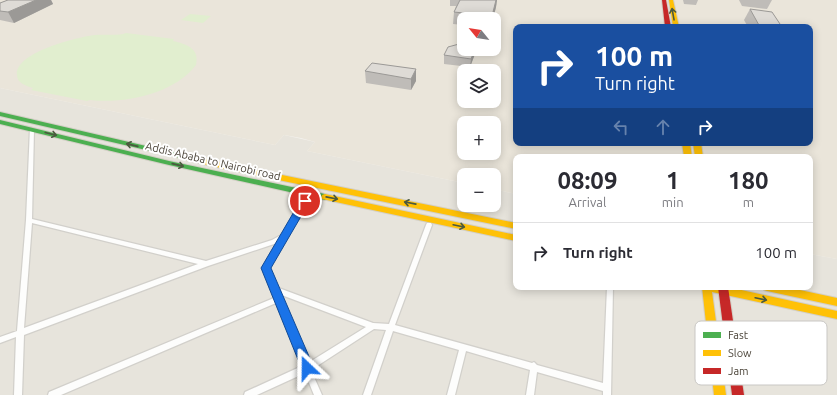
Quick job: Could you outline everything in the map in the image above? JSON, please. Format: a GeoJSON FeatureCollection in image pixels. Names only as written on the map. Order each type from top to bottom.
{"type":"FeatureCollection","features":[{"type":"Feature","properties":{"kind":"main road"},"geometry":{"type":"LineString","coordinates":[[664,0],[668,24]]}},
{"type":"Feature","properties":{"kind":"main road"},"geometry":{"type":"LineString","coordinates":[[671,0],[675,24]]}},
{"type":"Feature","properties":{"kind":"main road","name":"Addis Ababa to Nairobi road"},"geometry":{"type":"LineString","coordinates":[[0,114],[262,174],[437,208],[513,225]]}},
{"type":"Feature","properties":{"kind":"main road","name":"Addis Ababa to Nairobi road"},"geometry":{"type":"LineString","coordinates":[[0,122],[273,186],[513,237]]}},
{"type":"Feature","properties":{"kind":"main road"},"geometry":{"type":"LineString","coordinates":[[708,290],[712,321]]}},
{"type":"Feature","properties":{"kind":"main road"},"geometry":{"type":"LineString","coordinates":[[723,290],[728,321]]}},
{"type":"Feature","properties":{"kind":"main road"},"geometry":{"type":"LineString","coordinates":[[727,290],[837,315]]}},
{"type":"Feature","properties":{"kind":"main road"},"geometry":{"type":"LineString","coordinates":[[781,290],[837,302]]}},
{"type":"Feature","properties":{"kind":"main road"},"geometry":{"type":"LineString","coordinates":[[719,385],[720,395]]}},
{"type":"Feature","properties":{"kind":"main road"},"geometry":{"type":"LineString","coordinates":[[737,385],[738,395]]}},
{"type":"Feature","properties":{"kind":"street"},"geometry":{"type":"LineString","coordinates":[[18,395],[20,333],[29,220],[32,129]]}},
{"type":"Feature","properties":{"kind":"street"},"geometry":{"type":"LineString","coordinates":[[305,201],[266,268],[318,395]]}},
{"type":"Feature","properties":{"kind":"street"},"geometry":{"type":"LineString","coordinates":[[29,220],[206,264]]}},
{"type":"Feature","properties":{"kind":"street"},"geometry":{"type":"LineString","coordinates":[[367,395],[430,225]]}},
{"type":"Feature","properties":{"kind":"street"},"geometry":{"type":"LineString","coordinates":[[0,340],[206,264],[274,242],[285,236]]}},
{"type":"Feature","properties":{"kind":"street"},"geometry":{"type":"LineString","coordinates":[[274,289],[373,326],[391,327],[534,366],[607,392],[610,290]]}},
{"type":"Feature","properties":{"kind":"street"},"geometry":{"type":"LineString","coordinates":[[52,395],[278,299]]}},
{"type":"Feature","properties":{"kind":"street"},"geometry":{"type":"LineString","coordinates":[[248,395],[307,368],[373,326]]}},
{"type":"Feature","properties":{"kind":"street"},"geometry":{"type":"LineString","coordinates":[[451,395],[463,347]]}},
{"type":"Feature","properties":{"kind":"street"},"geometry":{"type":"LineString","coordinates":[[530,395],[534,366]]}},
{"type":"Feature","properties":{"kind":"shaded area"},"geometry":{"type":"Polygon","coordinates":[[[0,0],[837,0],[837,259],[813,255],[813,154],[513,154],[513,193],[501,191],[501,168],[457,168],[457,182],[307,151],[315,142],[284,135],[275,145],[0,88],[0,0]]]}},
{"type":"Feature","properties":{"kind":"shaded area"},"geometry":{"type":"Polygon","coordinates":[[[0,88],[275,145],[284,135],[315,142],[307,151],[457,182],[457,212],[501,212],[501,191],[513,193],[513,290],[813,290],[813,255],[837,259],[837,395],[0,395],[0,88]]]}},
{"type":"Feature","properties":{"kind":"green space"},"geometry":{"type":"Polygon","coordinates":[[[190,14],[211,16],[203,23],[181,20],[190,14]]]}},
{"type":"Feature","properties":{"kind":"green space"},"geometry":{"type":"Polygon","coordinates":[[[126,33],[174,39],[173,41],[187,45],[194,51],[197,59],[196,65],[187,75],[162,90],[148,95],[118,100],[87,101],[31,90],[33,88],[22,84],[17,78],[19,67],[26,59],[49,47],[87,36],[126,33]]]}},
{"type":"Feature","properties":{"kind":"building"},"geometry":{"type":"Polygon","coordinates":[[[8,0],[36,0],[8,12],[0,11],[0,3],[8,0]]]}},
{"type":"Feature","properties":{"kind":"building"},"geometry":{"type":"Polygon","coordinates":[[[460,0],[496,0],[493,12],[454,12],[460,0]]]}},
{"type":"Feature","properties":{"kind":"building"},"geometry":{"type":"Polygon","coordinates":[[[750,9],[772,12],[780,24],[758,24],[750,9]]]}},
{"type":"Feature","properties":{"kind":"building"},"geometry":{"type":"Polygon","coordinates":[[[457,45],[457,56],[472,56],[471,59],[444,55],[448,47],[457,45]]]}},
{"type":"Feature","properties":{"kind":"building"},"geometry":{"type":"Polygon","coordinates":[[[372,63],[416,69],[411,79],[365,71],[372,63]]]}},
{"type":"Feature","properties":{"kind":"traffic: fast"},"geometry":{"type":"LineString","coordinates":[[0,114],[189,158]]}},
{"type":"Feature","properties":{"kind":"traffic: fast"},"geometry":{"type":"LineString","coordinates":[[0,122],[169,163],[325,197]]}},
{"type":"Feature","properties":{"kind":"traffic: slow"},"geometry":{"type":"LineString","coordinates":[[671,0],[675,24]]}},
{"type":"Feature","properties":{"kind":"traffic: slow"},"geometry":{"type":"LineString","coordinates":[[686,146],[688,154]]}},
{"type":"Feature","properties":{"kind":"traffic: slow"},"geometry":{"type":"LineString","coordinates":[[697,146],[699,154]]}},
{"type":"Feature","properties":{"kind":"traffic: slow"},"geometry":{"type":"LineString","coordinates":[[189,158],[513,225]]}},
{"type":"Feature","properties":{"kind":"traffic: slow"},"geometry":{"type":"LineString","coordinates":[[325,197],[513,237]]}},
{"type":"Feature","properties":{"kind":"traffic: slow"},"geometry":{"type":"LineString","coordinates":[[707,290],[711,321]]}},
{"type":"Feature","properties":{"kind":"traffic: slow"},"geometry":{"type":"LineString","coordinates":[[723,290],[837,315]]}},
{"type":"Feature","properties":{"kind":"traffic: slow"},"geometry":{"type":"LineString","coordinates":[[781,290],[837,302]]}},
{"type":"Feature","properties":{"kind":"traffic: slow"},"geometry":{"type":"LineString","coordinates":[[719,385],[720,395]]}},
{"type":"Feature","properties":{"kind":"traffic: jam"},"geometry":{"type":"LineString","coordinates":[[664,0],[668,24]]}},
{"type":"Feature","properties":{"kind":"traffic: jam"},"geometry":{"type":"LineString","coordinates":[[723,290],[728,321]]}},
{"type":"Feature","properties":{"kind":"traffic: jam"},"geometry":{"type":"LineString","coordinates":[[737,385],[738,395]]}},
{"type":"Feature","properties":{"kind":"route"},"geometry":{"type":"LineString","coordinates":[[305,201],[268,263],[266,271],[307,368]]}}]}
